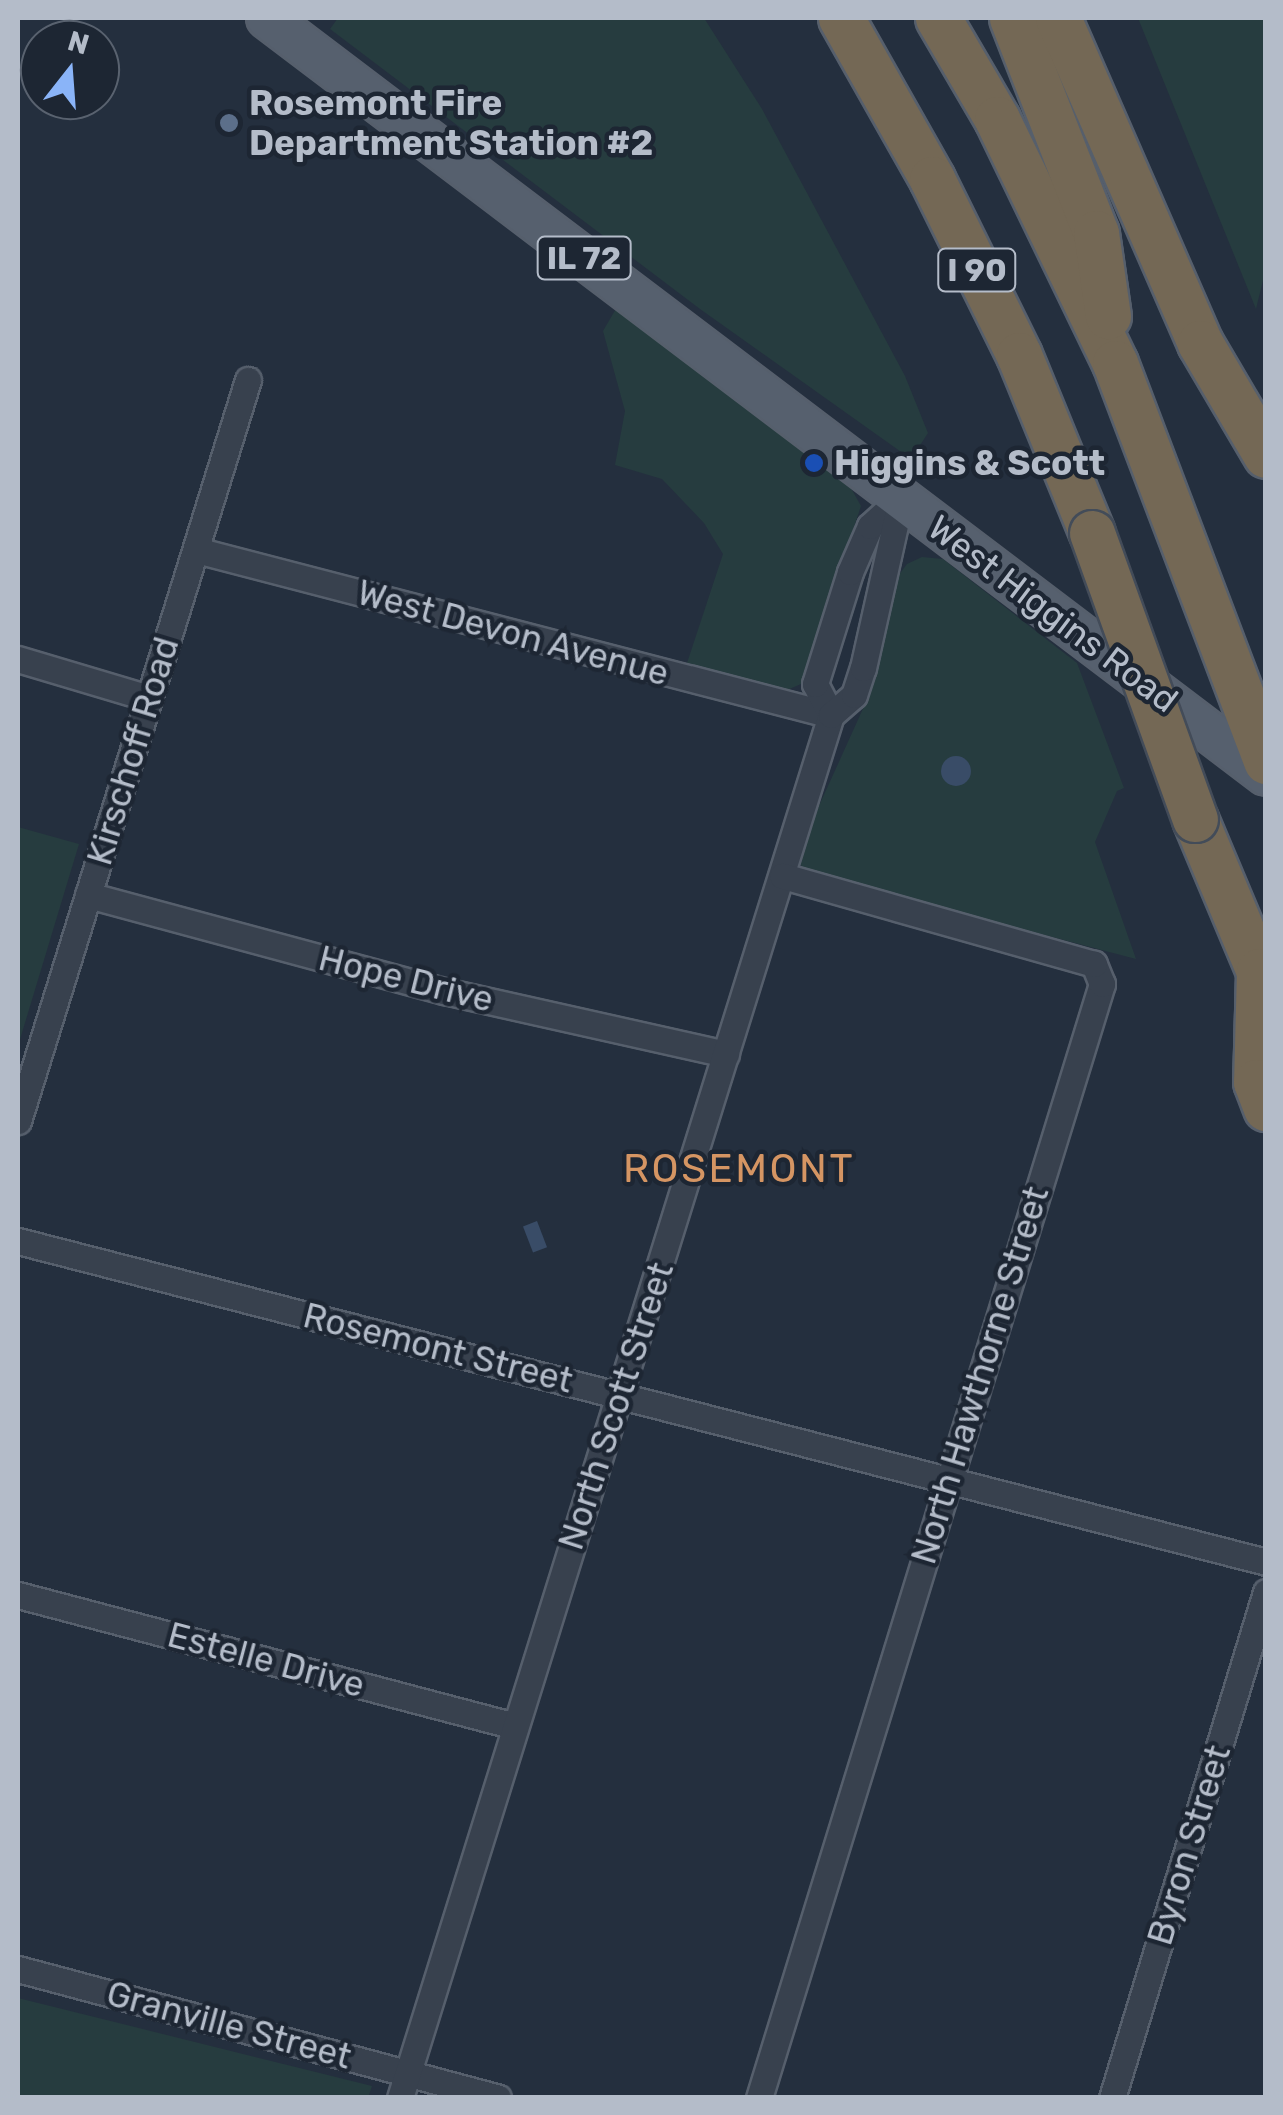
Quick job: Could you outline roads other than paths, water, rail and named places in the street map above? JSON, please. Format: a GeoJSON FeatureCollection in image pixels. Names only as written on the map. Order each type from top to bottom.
{"type":"FeatureCollection","features":[{"type":"Feature","properties":{"kind":"highway","name":"I 90"},"geometry":{"type":"LineString","coordinates":[[841,18],[932,178],[1010,338],[1092,533],[1195,819],[1262,980]]}},
{"type":"Feature","properties":{"kind":"highway","name":"I 90"},"geometry":{"type":"LineString","coordinates":[[938,18],[997,119],[1115,363],[1266,761]]}},
{"type":"Feature","properties":{"kind":"highway","name":"I 90"},"geometry":{"type":"LineString","coordinates":[[1012,18],[1096,233],[1115,363]]}},
{"type":"Feature","properties":{"kind":"highway"},"geometry":{"type":"LineString","coordinates":[[1058,18],[1200,343],[1266,455]]}},
{"type":"Feature","properties":{"kind":"highway"},"geometry":{"type":"LineString","coordinates":[[1262,980],[1256,1082],[1266,1108]]}},
{"type":"Feature","properties":{"kind":"main road","name":"West Higgins Road"},"geometry":{"type":"LineString","coordinates":[[267,18],[1266,775]]}},
{"type":"Feature","properties":{"kind":"street","name":"Kirschoff Road"},"geometry":{"type":"LineString","coordinates":[[18,1121],[248,380]]}},
{"type":"Feature","properties":{"kind":"street","name":"North Scott Street"},"geometry":{"type":"LineString","coordinates":[[404,2085],[831,715],[854,695],[901,498]]}},
{"type":"Feature","properties":{"kind":"street"},"geometry":{"type":"LineString","coordinates":[[831,715],[815,684],[850,572],[870,526],[901,498]]}},
{"type":"Feature","properties":{"kind":"street","name":"West Devon Avenue"},"geometry":{"type":"LineString","coordinates":[[196,550],[831,715]]}},
{"type":"Feature","properties":{"kind":"street"},"geometry":{"type":"LineString","coordinates":[[18,659],[149,698]]}},
{"type":"Feature","properties":{"kind":"street","name":"North Hawthorne Street"},"geometry":{"type":"LineString","coordinates":[[759,2098],[1102,984],[1094,964],[782,876]]}},
{"type":"Feature","properties":{"kind":"street","name":"Hope Drive"},"geometry":{"type":"LineString","coordinates":[[88,895],[444,991],[726,1054]]}},
{"type":"Feature","properties":{"kind":"street","name":"Rosemont Street"},"geometry":{"type":"LineString","coordinates":[[18,1241],[1266,1562]]}},
{"type":"Feature","properties":{"kind":"street","name":"Byron Street"},"geometry":{"type":"LineString","coordinates":[[1112,2098],[1266,1592]]}},
{"type":"Feature","properties":{"kind":"street","name":"Estelle Drive"},"geometry":{"type":"LineString","coordinates":[[18,1595],[515,1726]]}},
{"type":"Feature","properties":{"kind":"street","name":"Granville Street"},"geometry":{"type":"LineString","coordinates":[[18,1969],[404,2085],[498,2098]]}},
{"type":"Feature","properties":{"kind":"water"},"geometry":{"type":"Polygon","coordinates":[[[956,756],[970,765],[971,771],[962,785],[956,786],[942,777],[941,771],[950,757],[956,756]]]}},
{"type":"Feature","properties":{"kind":"water"},"geometry":{"type":"Polygon","coordinates":[[[537,1221],[547,1247],[533,1253],[523,1226],[537,1221]]]}},
{"type":"Feature","properties":{"kind":"place","name":"Rosemont Fire Department Station #2"},"geometry":{"type":"Point","coordinates":[229,123]}},
{"type":"Feature","properties":{"kind":"place","name":"Higgins & Scott"},"geometry":{"type":"Point","coordinates":[814,463]}},
{"type":"Feature","properties":{"kind":"district","name":"ROSEMONT"},"geometry":{"type":"Point","coordinates":[739,1169]}}]}
